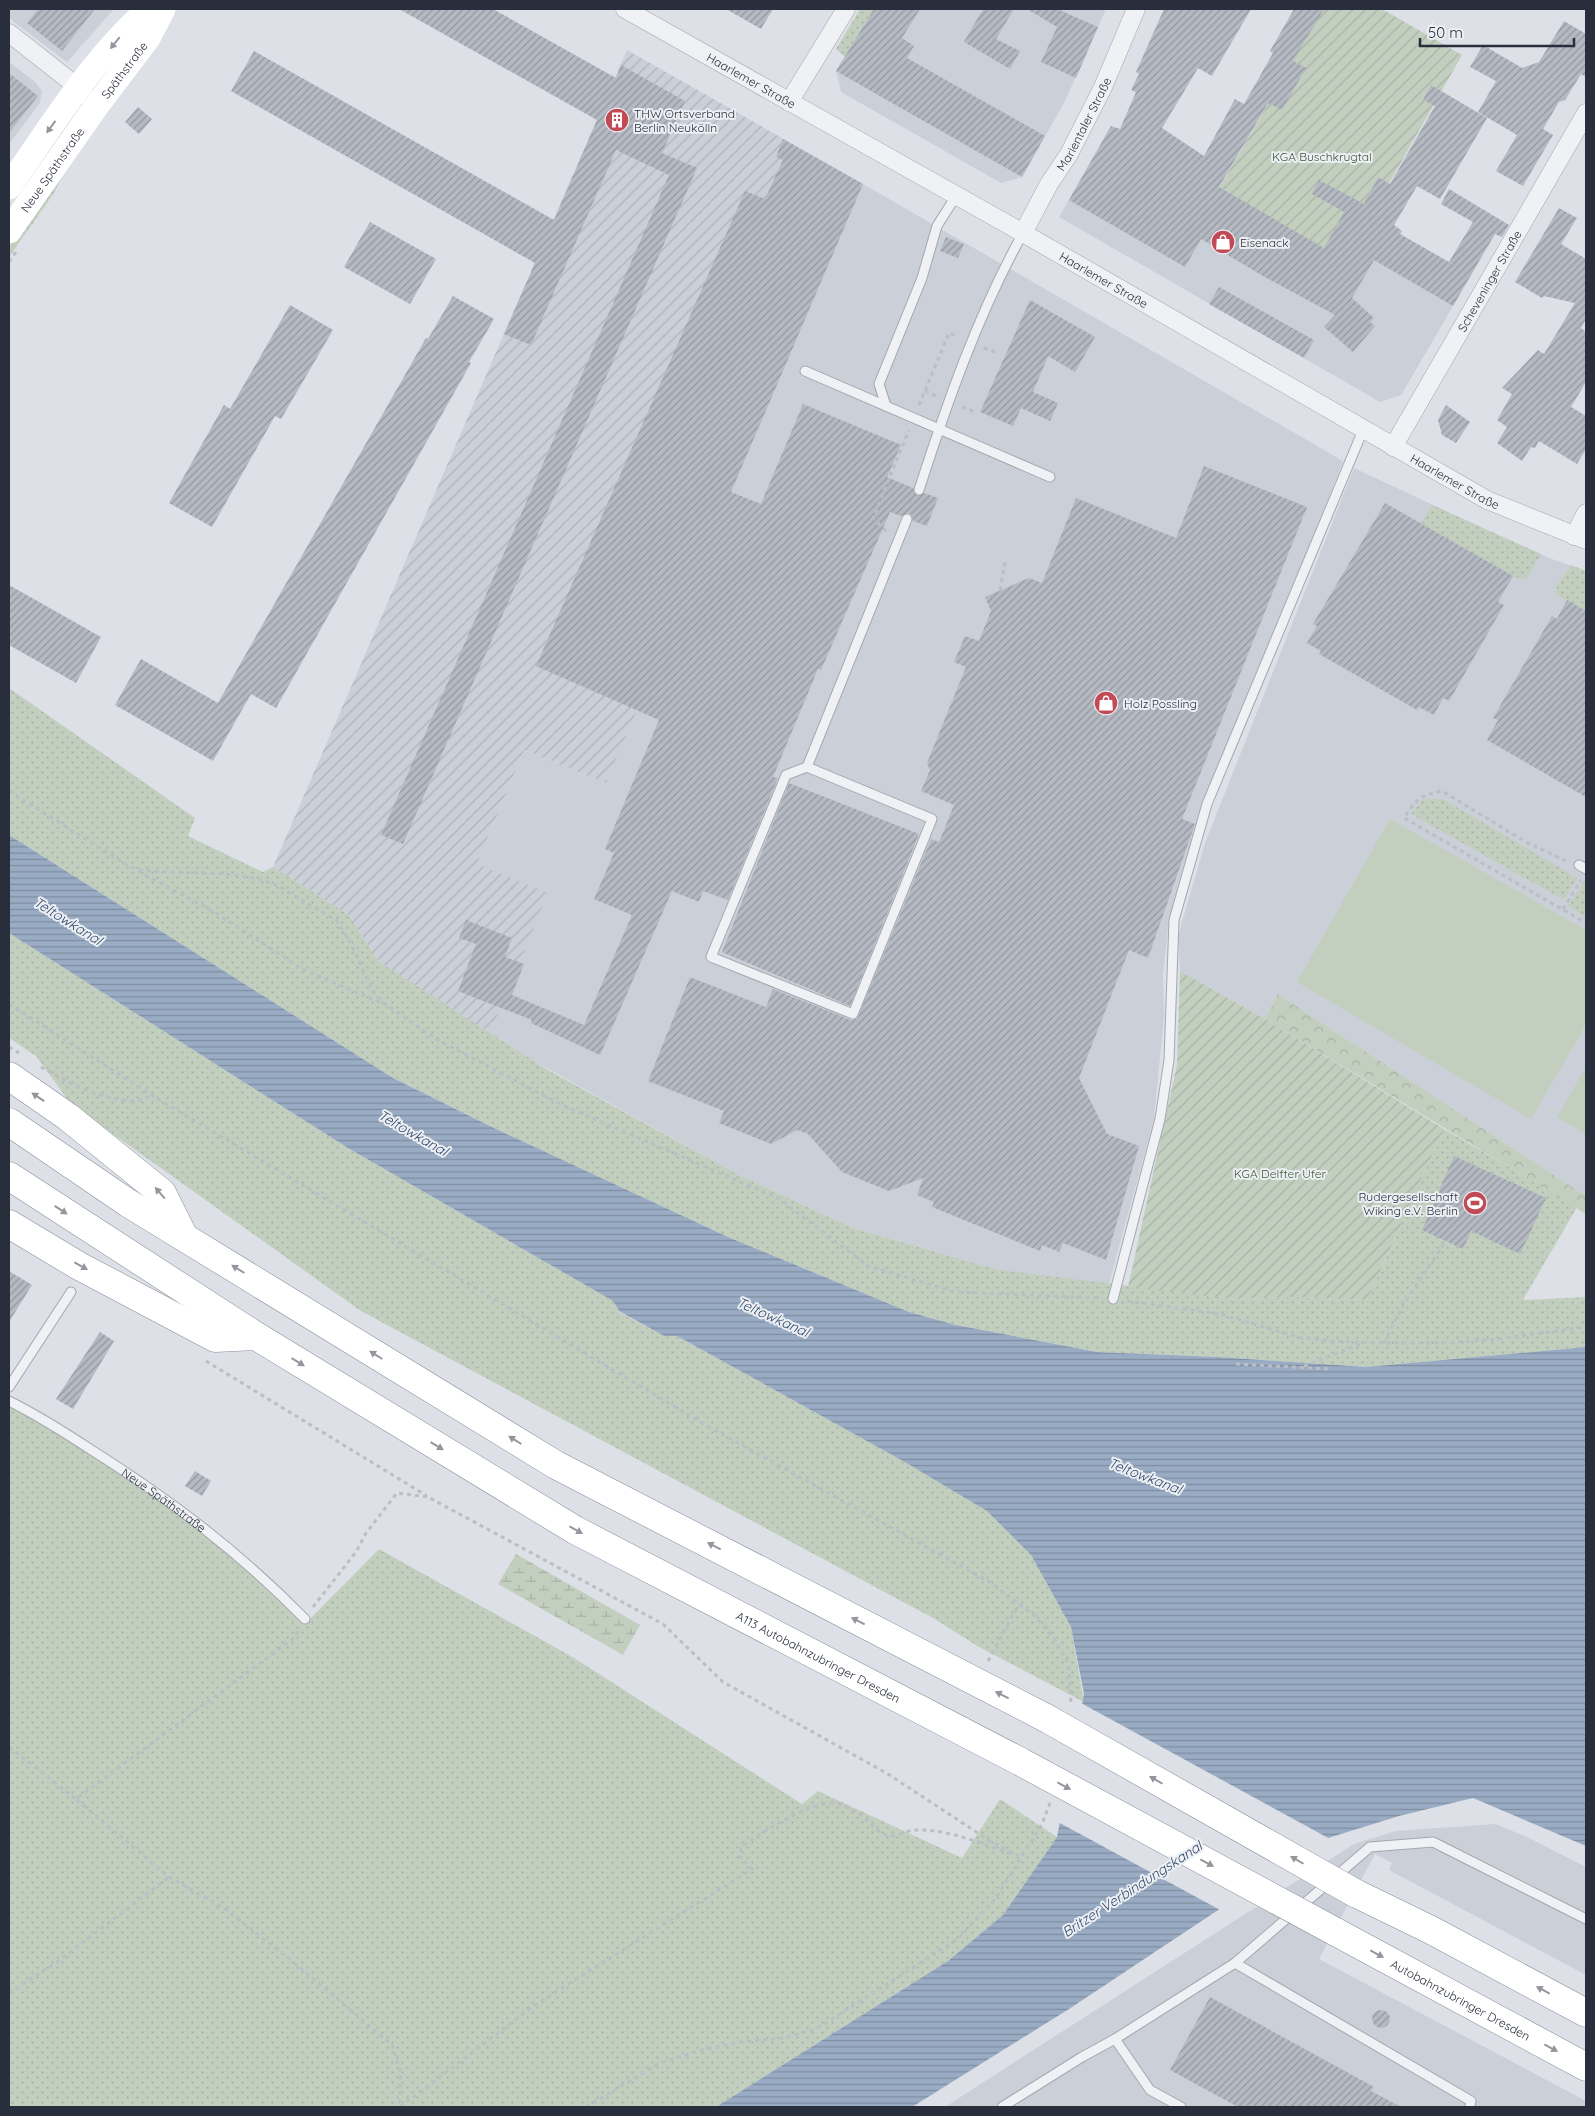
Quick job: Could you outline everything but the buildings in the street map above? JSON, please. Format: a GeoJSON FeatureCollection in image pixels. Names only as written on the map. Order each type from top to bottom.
{"type":"FeatureCollection","features":[{"type":"Feature","properties":{"kind":"highway"},"geometry":{"type":"LineString","coordinates":[[17,1067],[68,1117],[162,1193],[183,1236]]}},
{"type":"Feature","properties":{"kind":"highway"},"geometry":{"type":"LineString","coordinates":[[9,1122],[128,1203],[556,1465],[1058,1714],[1355,1893],[1431,1930],[1586,2013]]}},
{"type":"Feature","properties":{"kind":"highway","name":"A113 Autobahnzubringer Dresden"},"geometry":{"type":"LineString","coordinates":[[9,1176],[256,1336],[575,1530],[1021,1762]]}},
{"type":"Feature","properties":{"kind":"highway"},"geometry":{"type":"LineString","coordinates":[[9,1224],[79,1266],[215,1338],[256,1336]]}},
{"type":"Feature","properties":{"kind":"highway","name":"Autobahnzubringer Dresden"},"geometry":{"type":"LineString","coordinates":[[1021,1762],[1586,2067]]}},
{"type":"Feature","properties":{"kind":"main road","name":"Späthstraße"},"geometry":{"type":"LineString","coordinates":[[79,88],[127,28],[149,9]]}},
{"type":"Feature","properties":{"kind":"main road","name":"Späthstraße"},"geometry":{"type":"LineString","coordinates":[[96,108],[148,38],[163,9]]}},
{"type":"Feature","properties":{"kind":"main road","name":"Neue Späthstraße"},"geometry":{"type":"LineString","coordinates":[[14,174],[79,88]]}},
{"type":"Feature","properties":{"kind":"main road","name":"Neue Späthstraße"},"geometry":{"type":"LineString","coordinates":[[9,231],[96,108]]}},
{"type":"Feature","properties":{"kind":"street","name":"Haarlemer Straße"},"geometry":{"type":"LineString","coordinates":[[625,9],[1023,233],[1487,500],[1580,538]]}},
{"type":"Feature","properties":{"kind":"street"},"geometry":{"type":"LineString","coordinates":[[789,102],[846,9]]}},
{"type":"Feature","properties":{"kind":"street","name":"Marientaler Straße"},"geometry":{"type":"LineString","coordinates":[[1023,233],[1069,154],[1103,87],[1136,9]]}},
{"type":"Feature","properties":{"kind":"street","name":"Späthstraße"},"geometry":{"type":"LineString","coordinates":[[9,33],[79,88],[96,108]]}},
{"type":"Feature","properties":{"kind":"street","name":"Scheveninger Straße"},"geometry":{"type":"LineString","coordinates":[[1393,447],[1586,113]]}},
{"type":"Feature","properties":{"kind":"street"},"geometry":{"type":"LineString","coordinates":[[1580,538],[1586,513]]}},
{"type":"Feature","properties":{"kind":"lane"},"geometry":{"type":"LineString","coordinates":[[886,406],[879,384],[922,278],[937,226],[956,196]]}},
{"type":"Feature","properties":{"kind":"lane"},"geometry":{"type":"LineString","coordinates":[[919,490],[972,342],[1005,266],[1023,233]]}},
{"type":"Feature","properties":{"kind":"lane"},"geometry":{"type":"LineString","coordinates":[[805,372],[1050,477]]}},
{"type":"Feature","properties":{"kind":"lane"},"geometry":{"type":"LineString","coordinates":[[1113,1299],[1160,1119],[1169,1060],[1174,920],[1176,911],[1207,804],[1363,430]]}},
{"type":"Feature","properties":{"kind":"lane"},"geometry":{"type":"LineString","coordinates":[[807,767],[932,819],[853,1014],[711,957],[786,774],[807,767],[907,519]]}},
{"type":"Feature","properties":{"kind":"lane"},"geometry":{"type":"LineString","coordinates":[[9,1387],[71,1292]]}},
{"type":"Feature","properties":{"kind":"lane","name":"Neue Späthstraße"},"geometry":{"type":"LineString","coordinates":[[9,1400],[150,1487],[214,1535],[252,1567],[304,1619]]}},
{"type":"Feature","properties":{"kind":"lane"},"geometry":{"type":"LineString","coordinates":[[1002,2107],[1082,2057],[1116,2039],[1235,1963],[1370,1848],[1433,1842],[1586,1919]]}},
{"type":"Feature","properties":{"kind":"lane"},"geometry":{"type":"LineString","coordinates":[[1235,1963],[1471,2101],[1470,2107]]}},
{"type":"Feature","properties":{"kind":"lane"},"geometry":{"type":"LineString","coordinates":[[1116,2039],[1150,2090],[1181,2107]]}},
{"type":"Feature","properties":{"kind":"path"},"geometry":{"type":"LineString","coordinates":[[898,542],[873,518],[949,333]]}},
{"type":"Feature","properties":{"kind":"path"},"geometry":{"type":"LineString","coordinates":[[1000,590],[1005,562]]}},
{"type":"Feature","properties":{"kind":"path"},"geometry":{"type":"LineString","coordinates":[[9,791],[130,867],[214,912],[304,970],[385,1004],[438,1040],[562,1105],[778,1198],[868,1266],[955,1292],[1113,1299],[1220,1314],[1301,1338],[1384,1343],[1498,1339],[1586,1327]]}},
{"type":"Feature","properties":{"kind":"path"},"geometry":{"type":"LineString","coordinates":[[1582,867],[1558,859],[1442,792],[1424,794],[1413,804],[1404,818],[1586,923]]}},
{"type":"Feature","properties":{"kind":"path"},"geometry":{"type":"LineString","coordinates":[[130,867],[144,871],[228,874],[259,879],[276,885],[336,920],[350,942],[373,991],[385,1004]]}},
{"type":"Feature","properties":{"kind":"path"},"geometry":{"type":"LineString","coordinates":[[1563,909],[1582,879]]}},
{"type":"Feature","properties":{"kind":"path"},"geometry":{"type":"LineString","coordinates":[[9,1004],[153,1096],[709,1427],[990,1582],[1035,1616],[1054,1640],[1069,1665],[1072,1702],[1058,1714]]}},
{"type":"Feature","properties":{"kind":"path"},"geometry":{"type":"LineString","coordinates":[[9,1047],[17,1067]]}},
{"type":"Feature","properties":{"kind":"path"},"geometry":{"type":"LineString","coordinates":[[33,1062],[67,1082],[110,1096],[135,1102],[153,1096]]}},
{"type":"Feature","properties":{"kind":"path"},"geometry":{"type":"LineString","coordinates":[[1384,1343],[1403,1305],[1446,1241]]}},
{"type":"Feature","properties":{"kind":"path"},"geometry":{"type":"LineString","coordinates":[[1301,1368],[1364,1342]]}},
{"type":"Feature","properties":{"kind":"path"},"geometry":{"type":"LineString","coordinates":[[200,1358],[428,1497],[663,1624],[723,1682],[888,1774],[990,1841],[1021,1857]]}},
{"type":"Feature","properties":{"kind":"path"},"geometry":{"type":"LineString","coordinates":[[1236,1364],[1328,1369]]}},
{"type":"Feature","properties":{"kind":"path"},"geometry":{"type":"LineString","coordinates":[[76,1799],[294,1638],[304,1619],[356,1552],[366,1533],[397,1493],[428,1497]]}},
{"type":"Feature","properties":{"kind":"path"},"geometry":{"type":"LineString","coordinates":[[988,1662],[1019,1604]]}},
{"type":"Feature","properties":{"kind":"path"},"geometry":{"type":"LineString","coordinates":[[9,1747],[76,1799],[169,1877],[222,1907],[392,2045],[401,2074],[400,2107]]}},
{"type":"Feature","properties":{"kind":"path"},"geometry":{"type":"LineString","coordinates":[[586,2107],[658,2064],[698,2051],[741,2042],[783,2038],[816,2029],[958,1939],[996,1898],[1042,1824],[1053,1796]]}},
{"type":"Feature","properties":{"kind":"path"},"geometry":{"type":"LineString","coordinates":[[400,2107],[535,2005],[752,1869],[739,1856],[742,1846],[767,1829],[808,1810],[834,1803],[848,1807],[865,1818],[879,1834],[895,1836],[913,1829],[958,1835],[1021,1857]]}},
{"type":"Feature","properties":{"kind":"path"},"geometry":{"type":"LineString","coordinates":[[9,1993],[56,1962],[169,1877]]}},
{"type":"Feature","properties":{"kind":"shaded area"},"geometry":{"type":"Polygon","coordinates":[[[9,9],[114,9],[67,62],[14,22],[9,17],[9,9]]]}},
{"type":"Feature","properties":{"kind":"shaded area"},"geometry":{"type":"Polygon","coordinates":[[[874,9],[1106,9],[1065,101],[1022,177],[1001,183],[841,92],[836,71],[874,9]]]}},
{"type":"Feature","properties":{"kind":"shaded area"},"geometry":{"type":"Polygon","coordinates":[[[627,50],[863,184],[606,783],[524,750],[477,864],[548,893],[489,1036],[378,961],[349,915],[273,867],[627,50]]]}},
{"type":"Feature","properties":{"kind":"shaded area"},"geometry":{"type":"Polygon","coordinates":[[[9,62],[35,82],[42,91],[40,103],[9,144],[9,62]]]}},
{"type":"Feature","properties":{"kind":"shaded area"},"geometry":{"type":"Polygon","coordinates":[[[1111,126],[1154,143],[1219,188],[1362,233],[1462,291],[1401,395],[1380,402],[1059,217],[1111,126]]]}},
{"type":"Feature","properties":{"kind":"shaded area"},"geometry":{"type":"Polygon","coordinates":[[[863,184],[1343,461],[1195,834],[1169,919],[1163,974],[1164,1016],[1154,1119],[1109,1284],[995,1269],[853,1228],[737,1174],[489,1036],[477,864],[524,750],[606,783],[863,184]]]}},
{"type":"Feature","properties":{"kind":"shaded area"},"geometry":{"type":"Polygon","coordinates":[[[1354,468],[1549,558],[1586,571],[1586,1196],[1278,994],[1265,1019],[1180,971],[1178,936],[1205,843],[1354,468]]]}},
{"type":"Feature","properties":{"kind":"shaded area"},"geometry":{"type":"Polygon","coordinates":[[[1495,1824],[1525,1836],[1586,1867],[1586,1975],[1389,1870],[1392,1863],[1375,1854],[1319,1959],[1586,2101],[1586,2107],[945,2107],[1354,1844],[1396,1831],[1495,1824]]]}},
{"type":"Feature","properties":{"kind":"green space"},"geometry":{"type":"Polygon","coordinates":[[[860,9],[874,9],[845,57],[836,49],[860,9]]]}},
{"type":"Feature","properties":{"kind":"green space","name":"KGA Buschkrugtal"},"geometry":{"type":"Polygon","coordinates":[[[1323,9],[1382,9],[1462,55],[1345,261],[1219,188],[1323,9]]]}},
{"type":"Feature","properties":{"kind":"green space"},"geometry":{"type":"Polygon","coordinates":[[[63,169],[65,171],[54,193],[9,257],[9,247],[63,169]]]}},
{"type":"Feature","properties":{"kind":"green space"},"geometry":{"type":"Polygon","coordinates":[[[1432,505],[1541,554],[1526,579],[1513,577],[1421,524],[1432,505]]]}},
{"type":"Feature","properties":{"kind":"green space"},"geometry":{"type":"Polygon","coordinates":[[[1571,565],[1586,571],[1586,611],[1555,594],[1557,586],[1571,565]]]}},
{"type":"Feature","properties":{"kind":"green space"},"geometry":{"type":"Polygon","coordinates":[[[9,688],[195,818],[188,836],[263,872],[273,867],[349,915],[378,961],[548,1070],[737,1174],[853,1228],[995,1269],[1233,1299],[1293,1297],[1367,1300],[1444,1129],[1577,1207],[1523,1300],[1586,1297],[1586,1347],[1366,1367],[1218,1357],[1097,1352],[956,1325],[909,1312],[728,1237],[496,1129],[393,1078],[9,835],[9,688]]]}},
{"type":"Feature","properties":{"kind":"green space"},"geometry":{"type":"Polygon","coordinates":[[[1423,799],[1443,799],[1577,878],[1564,900],[1411,814],[1423,799]]]}},
{"type":"Feature","properties":{"kind":"green space"},"geometry":{"type":"Polygon","coordinates":[[[1390,819],[1586,930],[1586,1024],[1531,1119],[1297,982],[1390,819]]]}},
{"type":"Feature","properties":{"kind":"green space"},"geometry":{"type":"Polygon","coordinates":[[[1584,881],[1586,882],[1586,917],[1568,906],[1584,881]]]}},
{"type":"Feature","properties":{"kind":"green space"},"geometry":{"type":"Polygon","coordinates":[[[9,933],[348,1148],[613,1301],[619,1312],[664,1336],[677,1336],[903,1461],[987,1511],[1031,1555],[1071,1627],[1084,1702],[979,1647],[933,1618],[361,1311],[71,1104],[36,1056],[9,1038],[9,933]]]}},
{"type":"Feature","properties":{"kind":"green space","name":"KGA Delfter Ufer"},"geometry":{"type":"Polygon","coordinates":[[[1180,971],[1265,1019],[1444,1129],[1367,1300],[1293,1297],[1233,1299],[1128,1287],[1177,1065],[1180,971]]]}},
{"type":"Feature","properties":{"kind":"green space"},"geometry":{"type":"Polygon","coordinates":[[[1278,994],[1586,1196],[1586,1214],[1265,1019],[1278,994]]]}},
{"type":"Feature","properties":{"kind":"green space"},"geometry":{"type":"Polygon","coordinates":[[[1586,1067],[1586,1134],[1557,1117],[1586,1067]]]}},
{"type":"Feature","properties":{"kind":"green space"},"geometry":{"type":"Polygon","coordinates":[[[9,1396],[45,1416],[157,1491],[309,1620],[379,1549],[574,1658],[802,1804],[818,1791],[962,1858],[1000,1799],[1057,1837],[1003,1915],[948,1961],[716,2107],[9,2107],[9,1396]]]}},
{"type":"Feature","properties":{"kind":"green space"},"geometry":{"type":"Polygon","coordinates":[[[516,1554],[640,1625],[623,1655],[498,1584],[516,1554]]]}},
{"type":"Feature","properties":{"kind":"water"},"geometry":{"type":"Polygon","coordinates":[[[9,835],[393,1078],[496,1129],[728,1237],[909,1312],[956,1325],[1097,1352],[1218,1357],[1366,1367],[1586,1347],[1586,1846],[1473,1798],[1399,1816],[1325,1839],[1069,2009],[912,2107],[716,2107],[948,1961],[1003,1915],[1057,1837],[1084,1694],[1071,1627],[1031,1555],[987,1511],[903,1461],[677,1336],[664,1336],[619,1311],[613,1301],[348,1148],[9,933],[9,835]]]}},
{"type":"Feature","properties":{"kind":"pier"},"geometry":{"type":"Polygon","coordinates":[[[1081,1703],[1332,1840],[1222,1911],[1058,1822],[1081,1703]]]}},
{"type":"Feature","properties":{"kind":"place","name":"THW Ortsverband Berlin Neukölln"},"geometry":{"type":"Point","coordinates":[617,120]}},
{"type":"Feature","properties":{"kind":"place","name":"Eisenack"},"geometry":{"type":"Point","coordinates":[1223,242]}},
{"type":"Feature","properties":{"kind":"place","name":"Holz Possling"},"geometry":{"type":"Point","coordinates":[1106,703]}},
{"type":"Feature","properties":{"kind":"place","name":"Rudergesellschaft Wiking e.V. Berlin"},"geometry":{"type":"Point","coordinates":[1475,1203]}},
{"type":"Feature","properties":{"kind":"water label","name":"Teltowkanal"},"geometry":{"type":"Point","coordinates":[68,921]}},
{"type":"Feature","properties":{"kind":"water label","name":"Teltowkanal"},"geometry":{"type":"Point","coordinates":[413,1133]}},
{"type":"Feature","properties":{"kind":"water label","name":"Teltowkanal"},"geometry":{"type":"Point","coordinates":[773,1317]}},
{"type":"Feature","properties":{"kind":"water label","name":"Teltowkanal"},"geometry":{"type":"Point","coordinates":[1145,1476]}},
{"type":"Feature","properties":{"kind":"water label","name":"Britzer Verbindungskanal"},"geometry":{"type":"Point","coordinates":[1132,1889]}}]}
